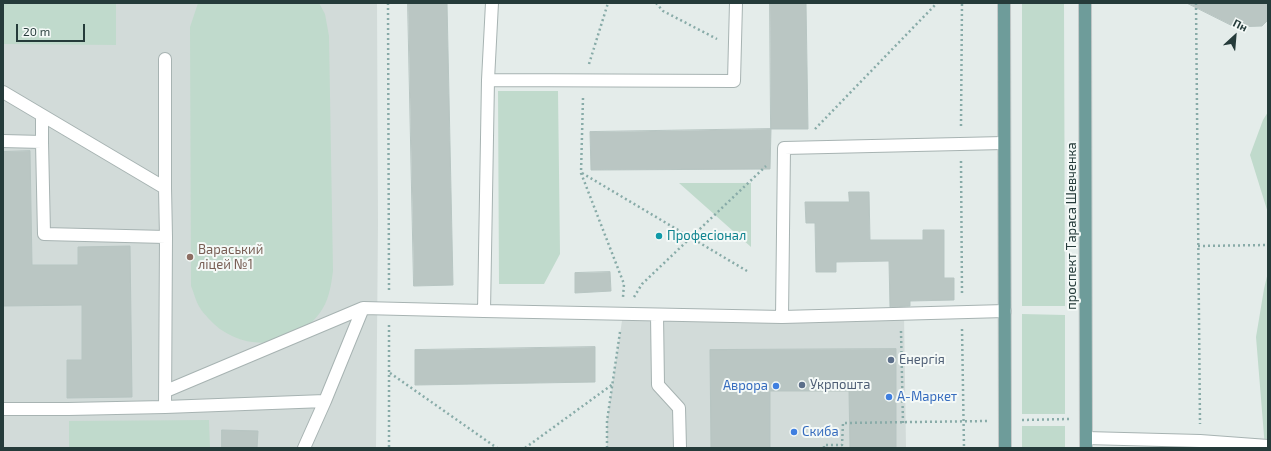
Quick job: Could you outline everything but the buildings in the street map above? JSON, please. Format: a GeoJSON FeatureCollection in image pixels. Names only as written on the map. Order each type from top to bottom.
{"type":"FeatureCollection","features":[{"type":"Feature","properties":{"kind":"main road"},"geometry":{"type":"LineString","coordinates":[[1004,3],[1005,448]]}},
{"type":"Feature","properties":{"kind":"main road","name":"проспект Тараса Шевченка"},"geometry":{"type":"LineString","coordinates":[[1085,3],[1086,443]]}},
{"type":"Feature","properties":{"kind":"lane"},"geometry":{"type":"LineString","coordinates":[[484,311],[488,80],[492,3]]}},
{"type":"Feature","properties":{"kind":"lane"},"geometry":{"type":"LineString","coordinates":[[488,80],[734,81],[736,3]]}},
{"type":"Feature","properties":{"kind":"lane"},"geometry":{"type":"LineString","coordinates":[[164,59],[166,237],[165,407]]}},
{"type":"Feature","properties":{"kind":"lane"},"geometry":{"type":"LineString","coordinates":[[3,92],[165,188]]}},
{"type":"Feature","properties":{"kind":"lane"},"geometry":{"type":"LineString","coordinates":[[42,116],[44,234],[166,237]]}},
{"type":"Feature","properties":{"kind":"lane"},"geometry":{"type":"LineString","coordinates":[[3,141],[42,142]]}},
{"type":"Feature","properties":{"kind":"lane"},"geometry":{"type":"LineString","coordinates":[[782,317],[784,148],[1004,143]]}},
{"type":"Feature","properties":{"kind":"lane"},"geometry":{"type":"LineString","coordinates":[[304,448],[363,308]]}},
{"type":"Feature","properties":{"kind":"lane"},"geometry":{"type":"LineString","coordinates":[[166,391],[363,308],[389,310],[782,317],[1005,311]]}},
{"type":"Feature","properties":{"kind":"lane"},"geometry":{"type":"LineString","coordinates":[[657,315],[658,385],[679,408],[680,448]]}},
{"type":"Feature","properties":{"kind":"lane"},"geometry":{"type":"LineString","coordinates":[[3,409],[165,407],[325,401]]}},
{"type":"Feature","properties":{"kind":"lane"},"geometry":{"type":"LineString","coordinates":[[1086,443],[1200,441],[1268,446]]}},
{"type":"Feature","properties":{"kind":"path"},"geometry":{"type":"LineString","coordinates":[[388,3],[389,448]]}},
{"type":"Feature","properties":{"kind":"path"},"geometry":{"type":"LineString","coordinates":[[607,448],[607,421],[623,314],[624,284],[581,173],[583,80],[608,3]]}},
{"type":"Feature","properties":{"kind":"path"},"geometry":{"type":"LineString","coordinates":[[656,3],[663,11],[735,49]]}},
{"type":"Feature","properties":{"kind":"path"},"geometry":{"type":"LineString","coordinates":[[810,132],[817,128],[937,3]]}},
{"type":"Feature","properties":{"kind":"path"},"geometry":{"type":"LineString","coordinates":[[962,3],[961,144],[964,448]]}},
{"type":"Feature","properties":{"kind":"path"},"geometry":{"type":"LineString","coordinates":[[1196,3],[1200,441]]}},
{"type":"Feature","properties":{"kind":"path"},"geometry":{"type":"LineString","coordinates":[[623,314],[642,284],[784,148]]}},
{"type":"Feature","properties":{"kind":"path"},"geometry":{"type":"LineString","coordinates":[[581,173],[747,271]]}},
{"type":"Feature","properties":{"kind":"path"},"geometry":{"type":"LineString","coordinates":[[1198,246],[1268,244]]}},
{"type":"Feature","properties":{"kind":"path"},"geometry":{"type":"LineString","coordinates":[[900,314],[903,423]]}},
{"type":"Feature","properties":{"kind":"path"},"geometry":{"type":"LineString","coordinates":[[389,372],[497,448]]}},
{"type":"Feature","properties":{"kind":"path"},"geometry":{"type":"LineString","coordinates":[[526,448],[613,384]]}},
{"type":"Feature","properties":{"kind":"path"},"geometry":{"type":"LineString","coordinates":[[824,448],[824,444],[842,445],[843,423],[1086,419]]}},
{"type":"Feature","properties":{"kind":"shaded area","name":"Вараський ліцей №1"},"geometry":{"type":"Polygon","coordinates":[[[3,3],[377,3],[378,224],[376,448],[3,448],[3,3]]]}},
{"type":"Feature","properties":{"kind":"shaded area"},"geometry":{"type":"Polygon","coordinates":[[[623,314],[904,314],[906,448],[607,448],[607,421],[623,314]]]}},
{"type":"Feature","properties":{"kind":"green space"},"geometry":{"type":"Polygon","coordinates":[[[3,3],[116,3],[116,45],[3,44],[3,3]]]}},
{"type":"Feature","properties":{"kind":"green space"},"geometry":{"type":"Polygon","coordinates":[[[198,3],[319,3],[325,14],[329,36],[333,271],[327,299],[319,314],[307,326],[294,335],[280,340],[265,343],[249,342],[234,337],[221,329],[208,318],[197,303],[191,286],[190,27],[198,3]]]}},
{"type":"Feature","properties":{"kind":"green space"},"geometry":{"type":"Polygon","coordinates":[[[1022,3],[1064,3],[1065,306],[1022,306],[1022,3]]]}},
{"type":"Feature","properties":{"kind":"green space"},"geometry":{"type":"Polygon","coordinates":[[[498,91],[558,91],[560,254],[544,284],[499,284],[498,91]]]}},
{"type":"Feature","properties":{"kind":"green space"},"geometry":{"type":"Polygon","coordinates":[[[1268,112],[1268,213],[1250,155],[1263,120],[1268,112]]]}},
{"type":"Feature","properties":{"kind":"green space"},"geometry":{"type":"Polygon","coordinates":[[[679,183],[751,183],[751,247],[679,183]]]}},
{"type":"Feature","properties":{"kind":"green space"},"geometry":{"type":"Polygon","coordinates":[[[1268,272],[1268,448],[1265,448],[1256,337],[1268,272]]]}},
{"type":"Feature","properties":{"kind":"green space"},"geometry":{"type":"Polygon","coordinates":[[[1022,314],[1065,315],[1065,414],[1022,414],[1022,314]]]}},
{"type":"Feature","properties":{"kind":"green space"},"geometry":{"type":"Polygon","coordinates":[[[209,420],[210,448],[69,448],[69,421],[209,420]]]}},
{"type":"Feature","properties":{"kind":"green space"},"geometry":{"type":"Polygon","coordinates":[[[1022,426],[1065,426],[1065,448],[1022,448],[1022,426]]]}},
{"type":"Feature","properties":{"kind":"place","name":"Професіонал"},"geometry":{"type":"Point","coordinates":[659,236]}},
{"type":"Feature","properties":{"kind":"place","name":"Вараський ліцей №1"},"geometry":{"type":"Point","coordinates":[190,257]}},
{"type":"Feature","properties":{"kind":"place","name":"Енергія"},"geometry":{"type":"Point","coordinates":[891,360]}},
{"type":"Feature","properties":{"kind":"place","name":"Укрпошта"},"geometry":{"type":"Point","coordinates":[802,385]}},
{"type":"Feature","properties":{"kind":"place","name":"Аврора"},"geometry":{"type":"Point","coordinates":[776,386]}},
{"type":"Feature","properties":{"kind":"place","name":"А-Маркет"},"geometry":{"type":"Point","coordinates":[889,397]}},
{"type":"Feature","properties":{"kind":"place","name":"Скиба"},"geometry":{"type":"Point","coordinates":[794,432]}}]}
